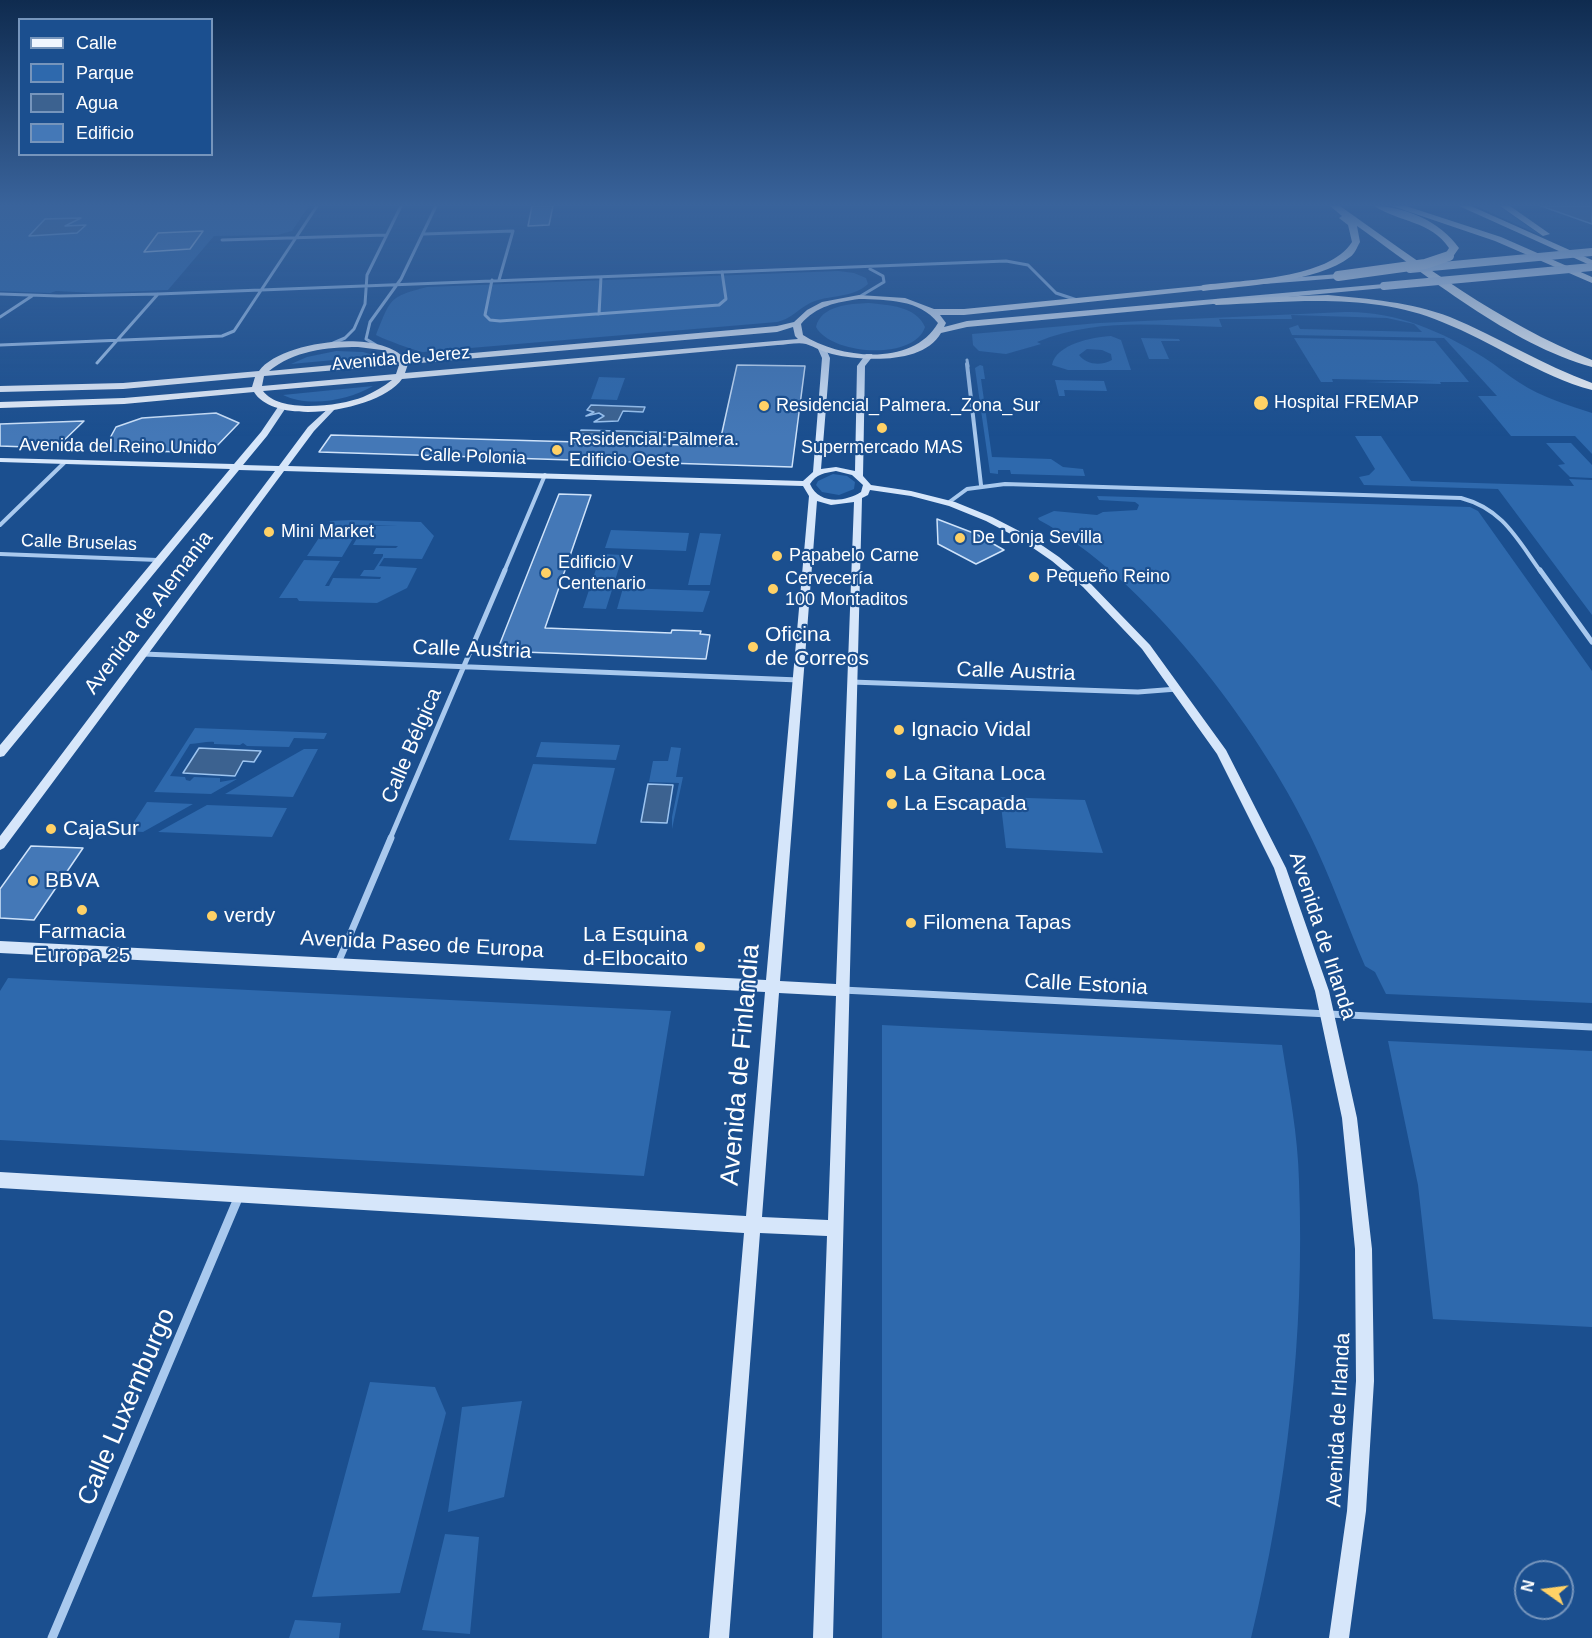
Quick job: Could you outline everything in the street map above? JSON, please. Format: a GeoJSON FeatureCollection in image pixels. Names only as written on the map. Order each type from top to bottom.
{"type":"FeatureCollection","features":[{"type":"Feature","properties":{"kind":"highway"},"geometry":{"type":"LineString","coordinates":[[1203,288],[1241,282]]}},
{"type":"Feature","properties":{"kind":"highway"},"geometry":{"type":"LineString","coordinates":[[1441,282],[1482,311],[1517,331],[1564,354],[1592,364]]}},
{"type":"Feature","properties":{"kind":"highway"},"geometry":{"type":"LineString","coordinates":[[1216,302],[1328,298],[1392,304],[1445,319],[1539,366],[1592,387]]}},
{"type":"Feature","properties":{"kind":"main road"},"geometry":{"type":"LineString","coordinates":[[932,312],[942,323],[931,341],[917,349],[869,357],[822,349],[805,342],[799,336],[797,324],[819,306],[859,297],[900,300],[932,312],[956,313],[1266,282]]}},
{"type":"Feature","properties":{"kind":"main road"},"geometry":{"type":"LineString","coordinates":[[939,331],[967,324],[1414,282]]}},
{"type":"Feature","properties":{"kind":"main road","name":"Avenida de Jerez"},"geometry":{"type":"LineString","coordinates":[[0,389],[123,387],[777,329],[797,324]]}},
{"type":"Feature","properties":{"kind":"main road","name":"Avenida de Jerez"},"geometry":{"type":"LineString","coordinates":[[0,405],[124,401],[778,342],[805,342]]}},
{"type":"Feature","properties":{"kind":"main road"},"geometry":{"type":"LineString","coordinates":[[358,344],[379,346],[394,352],[403,362],[404,366],[400,376],[379,393],[356,402],[304,409],[283,406],[265,399],[257,389],[261,374],[287,356],[322,346],[358,344]]}},
{"type":"Feature","properties":{"kind":"main road"},"geometry":{"type":"LineString","coordinates":[[813,496],[806,484],[817,472],[826,358],[822,349]]}},
{"type":"Feature","properties":{"kind":"main road"},"geometry":{"type":"LineString","coordinates":[[823,1638],[851,682],[863,492],[859,465],[861,366],[869,357]]}},
{"type":"Feature","properties":{"kind":"main road","name":"Avenida de Alemania"},"geometry":{"type":"LineString","coordinates":[[0,753],[272,423],[283,406]]}},
{"type":"Feature","properties":{"kind":"main road","name":"Avenida de Alemania"},"geometry":{"type":"LineString","coordinates":[[0,845],[315,423],[332,407]]}},
{"type":"Feature","properties":{"kind":"main road","name":"Avenida del Reino Unido"},"geometry":{"type":"LineString","coordinates":[[0,460],[283,468]]}},
{"type":"Feature","properties":{"kind":"main road","name":"Calle Polonia"},"geometry":{"type":"LineString","coordinates":[[283,468],[806,484]]}},
{"type":"Feature","properties":{"kind":"main road"},"geometry":{"type":"LineString","coordinates":[[817,472],[843,469],[860,475]]}},
{"type":"Feature","properties":{"kind":"main road","name":"Avenida de Irlanda"},"geometry":{"type":"LineString","coordinates":[[813,496],[832,502],[846,501],[863,492],[892,490],[948,503],[1014,530],[1045,550],[1097,593],[1179,689],[1233,771],[1259,820],[1283,874],[1319,980],[1328,1013],[1354,1149],[1366,1291],[1359,1484],[1340,1638]]}},
{"type":"Feature","properties":{"kind":"main road","name":"Avenida de Finlandia"},"geometry":{"type":"LineString","coordinates":[[719,1638],[800,680],[813,496]]}},
{"type":"Feature","properties":{"kind":"main road","name":"Avenida Paseo de Europa"},"geometry":{"type":"LineString","coordinates":[[0,947],[841,990]]}},
{"type":"Feature","properties":{"kind":"main road"},"geometry":{"type":"LineString","coordinates":[[0,1180],[835,1228]]}},
{"type":"Feature","properties":{"kind":"street"},"geometry":{"type":"LineString","coordinates":[[0,345],[222,336],[234,331],[266,282]]}},
{"type":"Feature","properties":{"kind":"street"},"geometry":{"type":"LineString","coordinates":[[0,294],[33,296],[158,294],[435,282]]}},
{"type":"Feature","properties":{"kind":"street"},"geometry":{"type":"LineString","coordinates":[[492,282],[485,315],[490,320],[500,321],[719,305],[726,299],[724,282]]}},
{"type":"Feature","properties":{"kind":"street"},"geometry":{"type":"LineString","coordinates":[[599,314],[601,282]]}},
{"type":"Feature","properties":{"kind":"street"},"geometry":{"type":"LineString","coordinates":[[859,297],[883,282]]}},
{"type":"Feature","properties":{"kind":"street"},"geometry":{"type":"LineString","coordinates":[[1044,282],[1056,293],[1077,300]]}},
{"type":"Feature","properties":{"kind":"street"},"geometry":{"type":"LineString","coordinates":[[379,346],[366,339],[366,332],[379,304],[398,284]]}},
{"type":"Feature","properties":{"kind":"street"},"geometry":{"type":"LineString","coordinates":[[322,346],[339,341],[352,333],[365,304],[366,285]]}},
{"type":"Feature","properties":{"kind":"street"},"geometry":{"type":"LineString","coordinates":[[96,363],[158,294]]}},
{"type":"Feature","properties":{"kind":"street"},"geometry":{"type":"LineString","coordinates":[[0,316],[33,296]]}},
{"type":"Feature","properties":{"kind":"street"},"geometry":{"type":"LineString","coordinates":[[967,360],[981,485]]}},
{"type":"Feature","properties":{"kind":"street"},"geometry":{"type":"LineString","coordinates":[[0,525],[65,462]]}},
{"type":"Feature","properties":{"kind":"street","name":"Calle Bélgica"},"geometry":{"type":"LineString","coordinates":[[338,963],[545,475]]}},
{"type":"Feature","properties":{"kind":"street"},"geometry":{"type":"LineString","coordinates":[[948,503],[959,492],[971,486],[1005,484],[1461,498],[1480,503],[1504,520],[1592,642]]}},
{"type":"Feature","properties":{"kind":"street","name":"Calle Bruselas"},"geometry":{"type":"LineString","coordinates":[[0,554],[158,560]]}},
{"type":"Feature","properties":{"kind":"street","name":"Calle Austria"},"geometry":{"type":"LineString","coordinates":[[143,654],[800,680]]}},
{"type":"Feature","properties":{"kind":"street","name":"Calle Austria"},"geometry":{"type":"LineString","coordinates":[[851,682],[1138,692],[1179,689]]}},
{"type":"Feature","properties":{"kind":"street","name":"Calle Estonia"},"geometry":{"type":"LineString","coordinates":[[841,990],[1592,1027]]}},
{"type":"Feature","properties":{"kind":"street","name":"Calle Luxemburgo"},"geometry":{"type":"LineString","coordinates":[[52,1638],[241,1193]]}},
{"type":"Feature","properties":{"kind":"green space"},"geometry":{"type":"Polygon","coordinates":[[[0,282],[174,282],[168,290],[96,293],[0,291],[0,282]]]}},
{"type":"Feature","properties":{"kind":"green space"},"geometry":{"type":"Polygon","coordinates":[[[544,282],[868,284],[855,292],[817,300],[790,317],[777,322],[423,352],[376,335],[392,301],[427,287],[544,282]]]}},
{"type":"Feature","properties":{"kind":"green space"},"geometry":{"type":"Polygon","coordinates":[[[868,303],[893,306],[909,311],[921,320],[925,327],[918,338],[905,345],[872,350],[838,344],[816,327],[819,320],[830,310],[845,305],[868,303]]]}},
{"type":"Feature","properties":{"kind":"green space"},"geometry":{"type":"Polygon","coordinates":[[[1345,312],[1382,315],[1417,324],[1483,357],[1528,388],[1592,413],[1592,454],[1575,436],[1511,436],[1478,396],[1497,396],[1444,338],[1292,335],[1289,328],[1298,325],[1300,329],[1422,332],[1414,324],[1387,318],[1291,315],[1292,319],[1219,319],[1222,327],[1106,326],[1060,334],[1037,342],[1041,344],[1006,354],[979,351],[973,345],[972,334],[1099,323],[1345,312]]]}},
{"type":"Feature","properties":{"kind":"green space"},"geometry":{"type":"Polygon","coordinates":[[[1111,336],[1121,340],[1131,370],[1068,370],[1052,365],[1060,352],[1068,347],[1085,340],[1111,336]],[[1087,349],[1079,355],[1094,364],[1112,360],[1111,354],[1102,350],[1087,349]]]}},
{"type":"Feature","properties":{"kind":"green space"},"geometry":{"type":"Polygon","coordinates":[[[1141,338],[1179,339],[1180,341],[1161,341],[1169,359],[1149,359],[1141,338]]]}},
{"type":"Feature","properties":{"kind":"green space"},"geometry":{"type":"Polygon","coordinates":[[[1294,338],[1435,341],[1469,382],[1440,382],[1441,384],[1365,382],[1437,381],[1332,379],[1333,382],[1321,382],[1294,338]]]}},
{"type":"Feature","properties":{"kind":"green space"},"geometry":{"type":"Polygon","coordinates":[[[336,351],[363,352],[377,356],[291,364],[307,357],[336,351]]]}},
{"type":"Feature","properties":{"kind":"green space"},"geometry":{"type":"Polygon","coordinates":[[[983,366],[985,379],[981,379],[992,457],[1051,459],[1063,467],[1083,469],[1085,476],[1011,474],[1010,470],[998,470],[998,474],[990,473],[975,368],[983,366]]]}},
{"type":"Feature","properties":{"kind":"green space"},"geometry":{"type":"Polygon","coordinates":[[[599,377],[625,378],[617,400],[591,399],[599,377]]]}},
{"type":"Feature","properties":{"kind":"green space"},"geometry":{"type":"Polygon","coordinates":[[[1055,380],[1104,381],[1107,391],[1064,390],[1065,396],[1059,396],[1055,380]]]}},
{"type":"Feature","properties":{"kind":"green space"},"geometry":{"type":"Polygon","coordinates":[[[373,386],[329,401],[305,401],[283,395],[373,386]]]}},
{"type":"Feature","properties":{"kind":"green space"},"geometry":{"type":"Polygon","coordinates":[[[1355,436],[1381,436],[1411,481],[1574,486],[1569,479],[1592,480],[1592,615],[1498,489],[1364,485],[1359,477],[1369,475],[1375,469],[1355,436]]]}},
{"type":"Feature","properties":{"kind":"green space"},"geometry":{"type":"Polygon","coordinates":[[[1546,443],[1571,443],[1592,465],[1592,478],[1570,477],[1558,465],[1565,464],[1546,443]]]}},
{"type":"Feature","properties":{"kind":"green space"},"geometry":{"type":"Polygon","coordinates":[[[833,474],[847,476],[855,482],[854,489],[839,495],[822,492],[816,485],[818,481],[833,474]]]}},
{"type":"Feature","properties":{"kind":"green space"},"geometry":{"type":"Polygon","coordinates":[[[1097,496],[1470,507],[1478,511],[1592,671],[1592,1003],[1386,994],[1375,972],[1365,966],[1318,851],[1288,793],[1230,703],[1158,617],[1119,578],[1079,546],[1038,518],[1054,511],[1097,515],[1103,512],[1137,510],[1139,505],[1135,502],[1099,500],[1097,496]]]}},
{"type":"Feature","properties":{"kind":"green space"},"geometry":{"type":"Polygon","coordinates":[[[330,521],[421,522],[434,536],[422,559],[384,558],[379,566],[417,568],[407,588],[377,603],[299,601],[297,598],[279,598],[304,560],[340,561],[325,586],[329,586],[333,578],[380,579],[381,577],[360,576],[364,570],[374,570],[383,556],[383,554],[373,554],[376,548],[396,548],[398,546],[353,545],[364,526],[398,526],[361,525],[342,557],[307,556],[330,521]]]}},
{"type":"Feature","properties":{"kind":"green space"},"geometry":{"type":"Polygon","coordinates":[[[611,530],[689,533],[686,551],[605,548],[611,530]]]}},
{"type":"Feature","properties":{"kind":"green space"},"geometry":{"type":"Polygon","coordinates":[[[700,533],[721,534],[710,585],[688,585],[700,533]]]}},
{"type":"Feature","properties":{"kind":"green space"},"geometry":{"type":"Polygon","coordinates":[[[601,554],[623,555],[606,609],[583,608],[601,554]]]}},
{"type":"Feature","properties":{"kind":"green space"},"geometry":{"type":"Polygon","coordinates":[[[623,588],[710,591],[703,612],[617,609],[623,588]]]}},
{"type":"Feature","properties":{"kind":"green space"},"geometry":{"type":"Polygon","coordinates":[[[195,728],[327,733],[324,739],[294,738],[289,747],[247,746],[243,743],[240,745],[214,744],[214,742],[190,744],[170,776],[185,777],[190,781],[194,777],[220,778],[220,782],[237,779],[211,794],[154,792],[195,728]]]}},
{"type":"Feature","properties":{"kind":"green space"},"geometry":{"type":"Polygon","coordinates":[[[541,742],[620,745],[616,760],[536,757],[541,742]]]}},
{"type":"Feature","properties":{"kind":"green space"},"geometry":{"type":"Polygon","coordinates":[[[671,747],[681,748],[676,777],[683,777],[672,829],[672,817],[679,783],[649,782],[653,761],[668,761],[671,747]]]}},
{"type":"Feature","properties":{"kind":"green space"},"geometry":{"type":"Polygon","coordinates":[[[304,749],[318,749],[293,797],[225,794],[304,749]]]}},
{"type":"Feature","properties":{"kind":"green space"},"geometry":{"type":"Polygon","coordinates":[[[533,764],[615,768],[596,844],[509,840],[533,764]]]}},
{"type":"Feature","properties":{"kind":"green space"},"geometry":{"type":"Polygon","coordinates":[[[1000,797],[1085,800],[1103,853],[1006,848],[1000,797]]]}},
{"type":"Feature","properties":{"kind":"green space"},"geometry":{"type":"Polygon","coordinates":[[[147,802],[193,804],[143,832],[128,831],[147,802]]]}},
{"type":"Feature","properties":{"kind":"green space"},"geometry":{"type":"Polygon","coordinates":[[[207,805],[287,808],[272,837],[158,832],[207,805]]]}},
{"type":"Feature","properties":{"kind":"green space"},"geometry":{"type":"Polygon","coordinates":[[[8,978],[671,1011],[644,1176],[0,1140],[0,991],[8,978]]]}},
{"type":"Feature","properties":{"kind":"green space"},"geometry":{"type":"Polygon","coordinates":[[[882,1025],[1282,1045],[1297,1147],[1299,1296],[1291,1411],[1284,1468],[1275,1526],[1251,1638],[882,1638],[882,1025]]]}},
{"type":"Feature","properties":{"kind":"green space"},"geometry":{"type":"Polygon","coordinates":[[[1388,1041],[1592,1051],[1592,1327],[1433,1319],[1418,1185],[1388,1041]]]}},
{"type":"Feature","properties":{"kind":"green space"},"geometry":{"type":"Polygon","coordinates":[[[370,1382],[435,1387],[446,1413],[400,1593],[312,1597],[370,1382]]]}},
{"type":"Feature","properties":{"kind":"green space"},"geometry":{"type":"Polygon","coordinates":[[[522,1401],[504,1497],[448,1512],[462,1407],[522,1401]]]}},
{"type":"Feature","properties":{"kind":"green space"},"geometry":{"type":"Polygon","coordinates":[[[445,1534],[479,1537],[470,1634],[422,1630],[445,1534]]]}},
{"type":"Feature","properties":{"kind":"green space"},"geometry":{"type":"Polygon","coordinates":[[[295,1620],[341,1623],[339,1638],[289,1638],[295,1620]]]}},
{"type":"Feature","properties":{"kind":"water"},"geometry":{"type":"Polygon","coordinates":[[[591,405],[645,407],[643,412],[623,411],[618,421],[594,422],[604,416],[599,413],[586,416],[594,412],[587,410],[591,405]]]}},
{"type":"Feature","properties":{"kind":"water"},"geometry":{"type":"Polygon","coordinates":[[[581,430],[691,433],[690,438],[579,434],[581,430]]]}},
{"type":"Feature","properties":{"kind":"water"},"geometry":{"type":"Polygon","coordinates":[[[199,748],[261,751],[254,762],[243,761],[235,776],[183,773],[199,748]]]}},
{"type":"Feature","properties":{"kind":"water"},"geometry":{"type":"Polygon","coordinates":[[[648,784],[673,785],[667,823],[641,822],[648,784]]]}},
{"type":"Feature","properties":{"kind":"building"},"geometry":{"type":"Polygon","coordinates":[[[737,365],[805,366],[792,467],[319,452],[331,435],[719,446],[737,365]]]}},
{"type":"Feature","properties":{"kind":"building"},"geometry":{"type":"Polygon","coordinates":[[[216,413],[239,423],[211,452],[103,451],[116,427],[142,418],[216,413]]]}},
{"type":"Feature","properties":{"kind":"building"},"geometry":{"type":"Polygon","coordinates":[[[84,421],[56,448],[0,446],[0,424],[84,421]]]}},
{"type":"Feature","properties":{"kind":"building"},"geometry":{"type":"Polygon","coordinates":[[[559,494],[591,495],[545,628],[671,633],[672,630],[701,631],[700,634],[710,635],[706,659],[497,651],[559,494]]]}},
{"type":"Feature","properties":{"kind":"building","name":"De Lonja Sevilla"},"geometry":{"type":"Polygon","coordinates":[[[937,519],[976,534],[1004,550],[976,564],[938,544],[937,519]]]}},
{"type":"Feature","properties":{"kind":"building","name":"BBVA"},"geometry":{"type":"Polygon","coordinates":[[[31,846],[83,848],[34,920],[0,918],[0,889],[31,846]]]}},
{"type":"Feature","properties":{"kind":"place","name":"Hospital FREMAP"},"geometry":{"type":"Point","coordinates":[1261,403]}},
{"type":"Feature","properties":{"kind":"place","name":"Residencial_Palmera._Zona_Sur"},"geometry":{"type":"Point","coordinates":[764,406]}},
{"type":"Feature","properties":{"kind":"place","name":"Supermercado MAS"},"geometry":{"type":"Point","coordinates":[882,428]}},
{"type":"Feature","properties":{"kind":"place","name":"Residencial Palmera. Edificio Oeste"},"geometry":{"type":"Point","coordinates":[557,450]}},
{"type":"Feature","properties":{"kind":"place","name":"Mini Market"},"geometry":{"type":"Point","coordinates":[269,532]}},
{"type":"Feature","properties":{"kind":"place","name":"De Lonja Sevilla"},"geometry":{"type":"Point","coordinates":[960,538]}},
{"type":"Feature","properties":{"kind":"place","name":"Papabelo Carne"},"geometry":{"type":"Point","coordinates":[777,556]}},
{"type":"Feature","properties":{"kind":"place","name":"Edificio V Centenario"},"geometry":{"type":"Point","coordinates":[546,573]}},
{"type":"Feature","properties":{"kind":"place","name":"Pequeño Reino"},"geometry":{"type":"Point","coordinates":[1034,577]}},
{"type":"Feature","properties":{"kind":"place","name":"Cervecería 100 Montaditos"},"geometry":{"type":"Point","coordinates":[773,589]}},
{"type":"Feature","properties":{"kind":"place","name":"Oficina de Correos"},"geometry":{"type":"Point","coordinates":[753,647]}},
{"type":"Feature","properties":{"kind":"place","name":"Ignacio Vidal"},"geometry":{"type":"Point","coordinates":[899,730]}},
{"type":"Feature","properties":{"kind":"place","name":"La Gitana Loca"},"geometry":{"type":"Point","coordinates":[891,774]}},
{"type":"Feature","properties":{"kind":"place","name":"La Escapada"},"geometry":{"type":"Point","coordinates":[892,804]}},
{"type":"Feature","properties":{"kind":"place","name":"CajaSur"},"geometry":{"type":"Point","coordinates":[51,829]}},
{"type":"Feature","properties":{"kind":"place","name":"BBVA"},"geometry":{"type":"Point","coordinates":[33,881]}},
{"type":"Feature","properties":{"kind":"place","name":"Farmacia Europa 25"},"geometry":{"type":"Point","coordinates":[82,910]}},
{"type":"Feature","properties":{"kind":"place","name":"verdy"},"geometry":{"type":"Point","coordinates":[212,916]}},
{"type":"Feature","properties":{"kind":"place","name":"Filomena Tapas"},"geometry":{"type":"Point","coordinates":[911,923]}},
{"type":"Feature","properties":{"kind":"place","name":"La Esquina d-Elbocaito"},"geometry":{"type":"Point","coordinates":[700,947]}}]}
